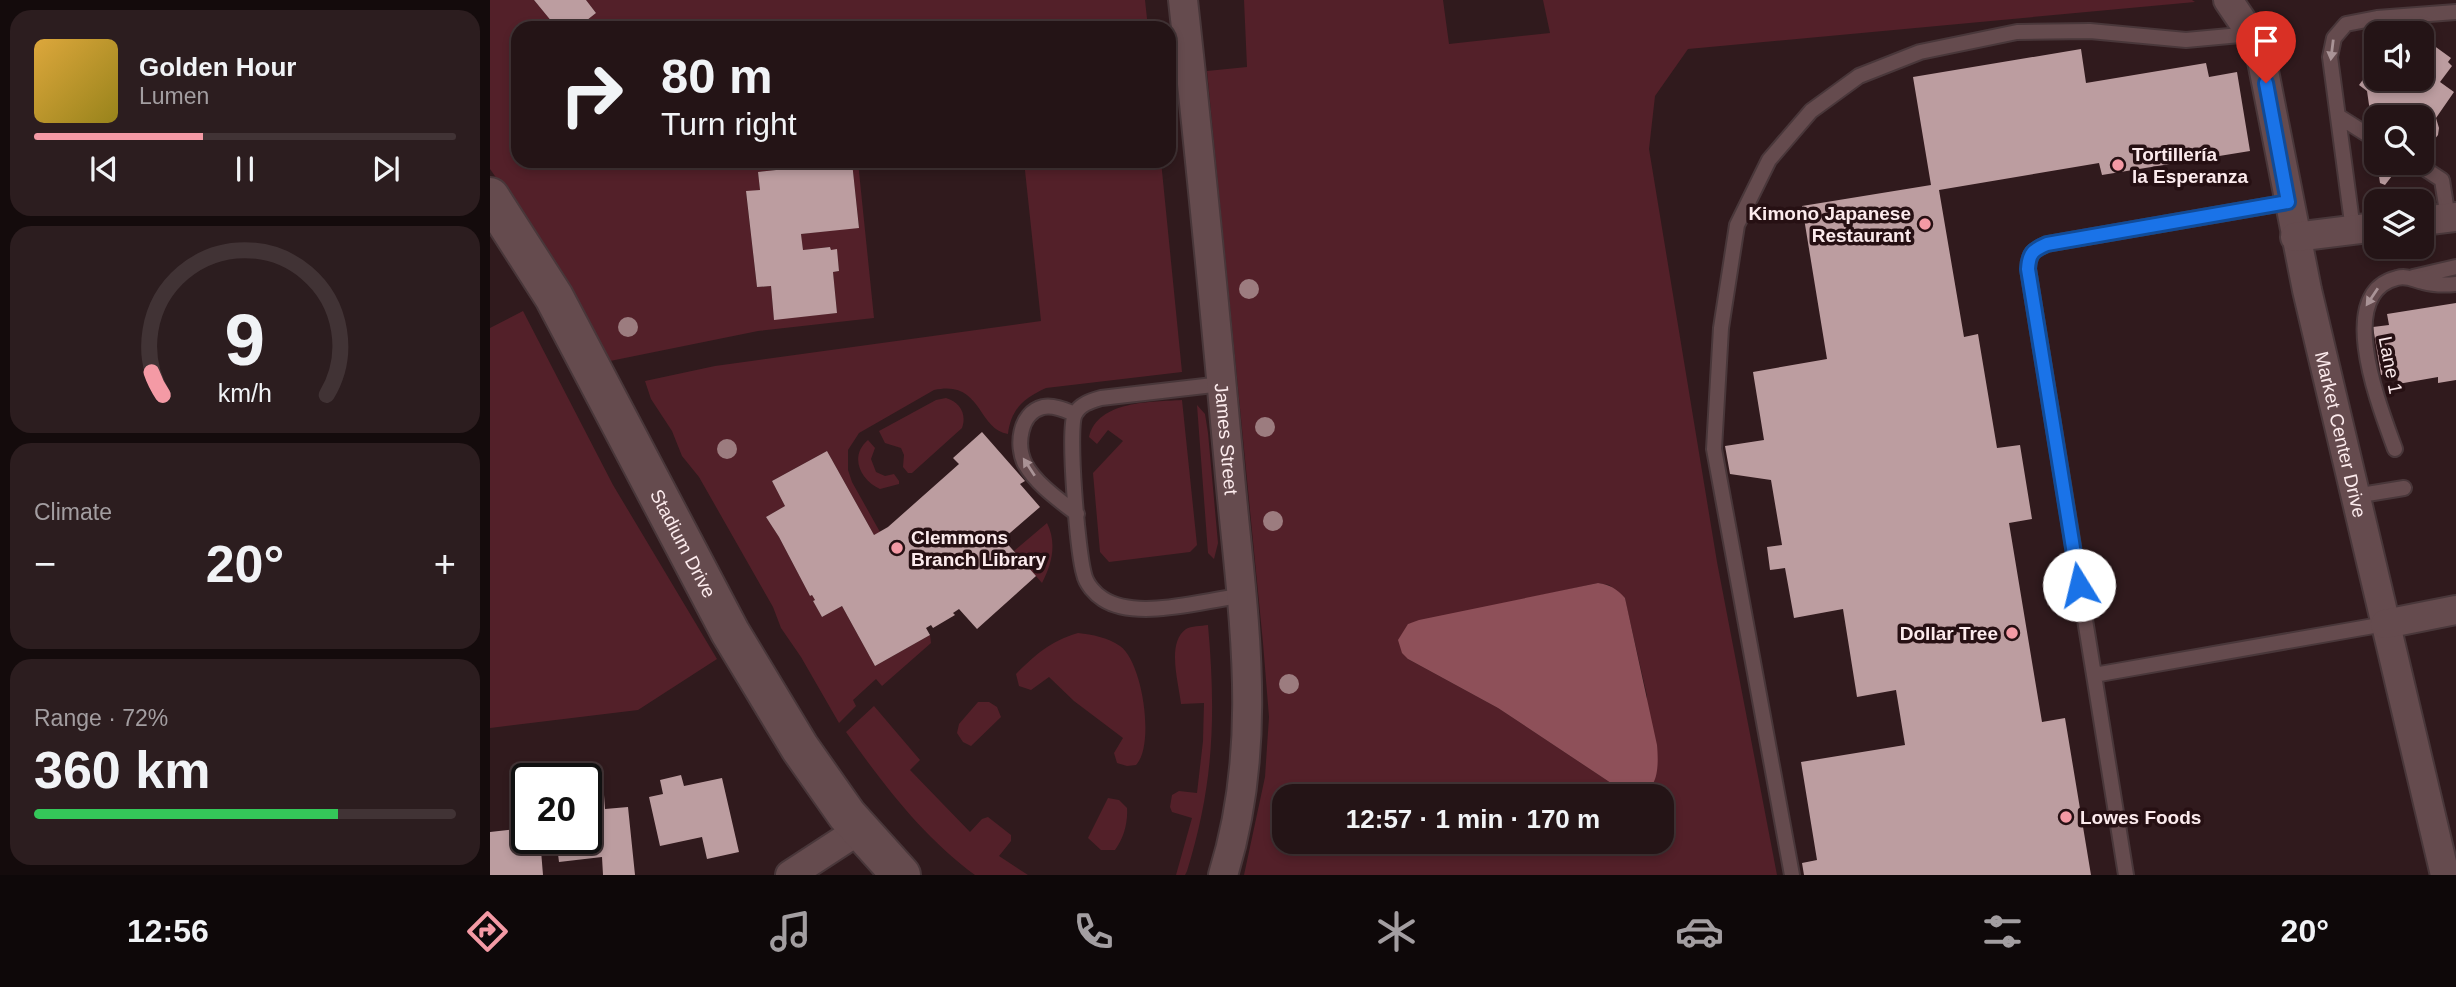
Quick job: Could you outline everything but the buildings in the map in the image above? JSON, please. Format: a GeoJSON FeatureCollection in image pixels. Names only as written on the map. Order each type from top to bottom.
{"type":"FeatureCollection","features":[{"type":"Feature","properties":{"kind":"street","name":"James Street"},"geometry":{"type":"LineString","coordinates":[[1183,0],[1222,384],[1248,677],[1248,736],[1242,795],[1223,875]]}},
{"type":"Feature","properties":{"kind":"street","name":"Market Center Drive"},"geometry":{"type":"LineString","coordinates":[[2228,0],[2251,34],[2262,61],[2295,237],[2445,875]]}},
{"type":"Feature","properties":{"kind":"street","name":"Stadium Drive"},"geometry":{"type":"LineString","coordinates":[[490,197],[554,297],[730,632],[800,748],[859,830],[901,875]]}},
{"type":"Feature","properties":{"kind":"street"},"geometry":{"type":"LineString","coordinates":[[2295,237],[2364,228]]}},
{"type":"Feature","properties":{"kind":"street"},"geometry":{"type":"LineString","coordinates":[[2385,624],[2456,610]]}},
{"type":"Feature","properties":{"kind":"street"},"geometry":{"type":"LineString","coordinates":[[790,875],[859,830]]}},
{"type":"Feature","properties":{"kind":"lane"},"geometry":{"type":"LineString","coordinates":[[2364,224],[2338,116],[2330,57],[2334,38],[2346,24],[2376,18],[2456,12]]}},
{"type":"Feature","properties":{"kind":"lane"},"geometry":{"type":"LineString","coordinates":[[1792,875],[1714,449],[1721,328],[1737,225],[1769,160],[1811,111],[1859,76],[1920,51],[2017,32],[2090,31],[2186,40],[2251,34]]}},
{"type":"Feature","properties":{"kind":"lane"},"geometry":{"type":"LineString","coordinates":[[2338,116],[2364,132]]}},
{"type":"Feature","properties":{"kind":"lane"},"geometry":{"type":"LineString","coordinates":[[2434,175],[2442,180],[2442,218]]}},
{"type":"Feature","properties":{"kind":"lane"},"geometry":{"type":"LineString","coordinates":[[2126,875],[2028,257],[2033,250],[2047,244],[2288,202]]}},
{"type":"Feature","properties":{"kind":"lane"},"geometry":{"type":"LineString","coordinates":[[2410,277],[2456,267]]}},
{"type":"Feature","properties":{"kind":"lane","name":"Lane 1"},"geometry":{"type":"LineString","coordinates":[[2395,449],[2377,401],[2363,325],[2366,306],[2373,292],[2398,277],[2410,277]]}},
{"type":"Feature","properties":{"kind":"lane"},"geometry":{"type":"LineString","coordinates":[[2410,277],[2434,284],[2456,284]]}},
{"type":"Feature","properties":{"kind":"lane"},"geometry":{"type":"LineString","coordinates":[[1222,384],[1101,398],[1085,403],[1075,414],[1071,431],[1077,514],[1084,576],[1092,590],[1105,600],[1124,606],[1151,609],[1241,596]]}},
{"type":"Feature","properties":{"kind":"lane"},"geometry":{"type":"LineString","coordinates":[[1075,414],[1055,407],[1042,407],[1025,422],[1020,436],[1020,447],[1022,458],[1032,472],[1077,514]]}},
{"type":"Feature","properties":{"kind":"lane"},"geometry":{"type":"LineString","coordinates":[[2355,496],[2404,488]]}},
{"type":"Feature","properties":{"kind":"lane"},"geometry":{"type":"LineString","coordinates":[[2094,675],[2385,624]]}},
{"type":"Feature","properties":{"kind":"shaded area"},"geometry":{"type":"Polygon","coordinates":[[[490,0],[534,0],[551,21],[511,21],[511,168],[796,168],[758,172],[760,190],[746,192],[757,287],[771,286],[774,319],[837,313],[833,272],[839,271],[837,250],[831,250],[830,247],[803,250],[801,234],[859,227],[853,168],[859,168],[874,318],[758,331],[610,361],[596,344],[511,199],[490,169],[490,0]]]}},
{"type":"Feature","properties":{"kind":"shaded area"},"geometry":{"type":"Polygon","coordinates":[[[586,0],[1145,0],[1147,21],[586,21],[596,13],[586,0]]]}},
{"type":"Feature","properties":{"kind":"shaded area"},"geometry":{"type":"Polygon","coordinates":[[[1244,0],[1443,0],[1449,44],[1550,33],[1543,0],[2195,2],[1688,49],[1655,96],[1649,149],[1717,562],[1777,875],[1244,875],[1265,777],[1269,717],[1207,71],[1247,67],[1244,0]],[[1598,583],[1408,624],[1408,659],[1498,708],[1612,784],[1272,784],[1272,854],[1674,854],[1674,784],[1644,784],[1647,696],[1625,598],[1609,585],[1598,583]]]}},
{"type":"Feature","properties":{"kind":"shaded area"},"geometry":{"type":"Polygon","coordinates":[[[1025,168],[1162,168],[1182,372],[1046,388],[1020,405],[1012,418],[1008,434],[990,423],[970,398],[961,392],[950,389],[934,390],[859,433],[848,450],[848,470],[852,482],[880,532],[874,535],[827,451],[772,481],[785,506],[766,517],[810,596],[815,600],[813,601],[822,617],[842,606],[875,666],[930,635],[931,643],[882,686],[876,679],[853,700],[856,706],[839,723],[781,628],[773,607],[699,477],[682,456],[672,431],[651,399],[645,381],[715,366],[1041,321],[1025,168]]]}},
{"type":"Feature","properties":{"kind":"shaded area"},"geometry":{"type":"Polygon","coordinates":[[[523,311],[613,485],[717,659],[638,710],[490,728],[490,328],[523,311]]]}},
{"type":"Feature","properties":{"kind":"shaded area"},"geometry":{"type":"Polygon","coordinates":[[[946,398],[961,409],[964,418],[962,428],[912,473],[908,473],[903,467],[904,455],[901,448],[885,443],[879,431],[936,400],[946,398]]]}},
{"type":"Feature","properties":{"kind":"shaded area"},"geometry":{"type":"Polygon","coordinates":[[[1182,400],[1197,545],[1190,552],[1109,562],[1100,552],[1093,473],[1123,441],[1108,430],[1097,444],[1089,437],[1094,425],[1103,416],[1128,405],[1182,400]]]}},
{"type":"Feature","properties":{"kind":"shaded area"},"geometry":{"type":"Polygon","coordinates":[[[1197,405],[1205,414],[1208,433],[1218,543],[1214,559],[1208,553],[1197,405]]]}},
{"type":"Feature","properties":{"kind":"shaded area"},"geometry":{"type":"Polygon","coordinates":[[[868,440],[875,448],[871,459],[876,472],[885,476],[894,474],[899,484],[880,489],[862,474],[859,453],[868,440]]]}},
{"type":"Feature","properties":{"kind":"shaded area"},"geometry":{"type":"Polygon","coordinates":[[[1047,523],[1052,538],[1052,553],[1042,583],[1014,551],[1047,523]]]}},
{"type":"Feature","properties":{"kind":"shaded area"},"geometry":{"type":"Polygon","coordinates":[[[1598,583],[1619,592],[1625,598],[1657,745],[1658,763],[1653,784],[1612,784],[1498,708],[1408,659],[1402,653],[1398,640],[1408,624],[1598,583]]]}},
{"type":"Feature","properties":{"kind":"shaded area"},"geometry":{"type":"Polygon","coordinates":[[[1208,625],[1212,719],[1208,779],[1187,871],[1185,875],[1176,875],[1192,818],[1172,812],[1170,807],[1172,795],[1179,791],[1197,793],[1204,703],[1181,704],[1176,675],[1176,644],[1186,629],[1208,625]]]}},
{"type":"Feature","properties":{"kind":"shaded area"},"geometry":{"type":"Polygon","coordinates":[[[1078,633],[1105,638],[1120,646],[1135,669],[1144,704],[1145,723],[1142,755],[1136,765],[1117,763],[1114,753],[1123,738],[1074,701],[1049,677],[1031,690],[1019,686],[1016,674],[1030,660],[1052,644],[1078,633]]]}},
{"type":"Feature","properties":{"kind":"shaded area"},"geometry":{"type":"Polygon","coordinates":[[[978,702],[989,702],[997,707],[1001,717],[971,746],[963,742],[957,733],[959,724],[978,702]]]}},
{"type":"Feature","properties":{"kind":"shaded area"},"geometry":{"type":"Polygon","coordinates":[[[874,706],[920,760],[910,770],[970,832],[982,819],[988,817],[1011,835],[1011,841],[999,856],[1028,875],[975,875],[921,827],[889,790],[846,732],[874,706]]]}},
{"type":"Feature","properties":{"kind":"shaded area"},"geometry":{"type":"Polygon","coordinates":[[[1108,798],[1119,800],[1127,808],[1127,819],[1115,850],[1101,850],[1088,838],[1108,798]]]}},
{"type":"Feature","properties":{"kind":"place","name":"Tortillería la Esperanza"},"geometry":{"type":"Point","coordinates":[2118,165]}},
{"type":"Feature","properties":{"kind":"place","name":"Kimono Japanese Restaurant"},"geometry":{"type":"Point","coordinates":[1925,224]}},
{"type":"Feature","properties":{"kind":"place","name":"Clemmons Branch Library"},"geometry":{"type":"Point","coordinates":[897,548]}},
{"type":"Feature","properties":{"kind":"place","name":"Dollar Tree"},"geometry":{"type":"Point","coordinates":[2012,633]}},
{"type":"Feature","properties":{"kind":"place","name":"Lowes Foods"},"geometry":{"type":"Point","coordinates":[2066,817]}},
{"type":"Feature","properties":{"kind":"route"},"geometry":{"type":"LineString","coordinates":[[2079,585],[2028,257],[2033,250],[2047,244],[2288,202],[2266,83]]}}]}
